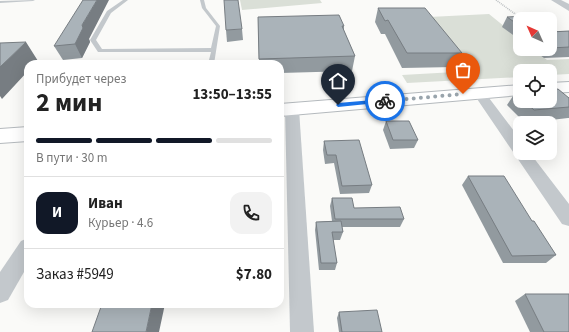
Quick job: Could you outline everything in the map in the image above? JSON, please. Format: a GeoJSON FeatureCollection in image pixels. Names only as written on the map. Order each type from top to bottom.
{"type":"FeatureCollection","features":[{"type":"Feature","properties":{"kind":"highway"},"geometry":{"type":"LineString","coordinates":[[557,88],[569,87]]}},
{"type":"Feature","properties":{"kind":"highway"},"geometry":{"type":"LineString","coordinates":[[286,109],[513,91]]}},
{"type":"Feature","properties":{"kind":"highway"},"geometry":{"type":"LineString","coordinates":[[0,136],[24,134]]}},
{"type":"Feature","properties":{"kind":"street"},"geometry":{"type":"LineString","coordinates":[[555,0],[569,8]]}},
{"type":"Feature","properties":{"kind":"street"},"geometry":{"type":"LineString","coordinates":[[479,93],[513,140]]}},
{"type":"Feature","properties":{"kind":"street"},"geometry":{"type":"LineString","coordinates":[[286,109],[302,332]]}},
{"type":"Feature","properties":{"kind":"street"},"geometry":{"type":"LineString","coordinates":[[527,160],[569,218]]}},
{"type":"Feature","properties":{"kind":"street"},"geometry":{"type":"LineString","coordinates":[[0,292],[24,253]]}},
{"type":"Feature","properties":{"kind":"lane"},"geometry":{"type":"LineString","coordinates":[[0,2],[33,0]]}},
{"type":"Feature","properties":{"kind":"lane"},"geometry":{"type":"LineString","coordinates":[[126,0],[109,12],[94,40],[100,50],[213,50]]}},
{"type":"Feature","properties":{"kind":"lane"},"geometry":{"type":"LineString","coordinates":[[202,0],[204,8],[218,26],[212,60]]}},
{"type":"Feature","properties":{"kind":"path"},"geometry":{"type":"LineString","coordinates":[[496,0],[513,12]]}},
{"type":"Feature","properties":{"kind":"shaded area"},"geometry":{"type":"Polygon","coordinates":[[[240,0],[320,0],[322,3],[242,10],[240,0]]]}},
{"type":"Feature","properties":{"kind":"shaded area"},"geometry":{"type":"Polygon","coordinates":[[[489,14],[513,33],[513,56],[542,56],[547,60],[569,59],[569,74],[557,75],[557,64],[513,64],[513,77],[407,83],[402,75],[455,72],[409,18],[489,14]]]}},
{"type":"Feature","properties":{"kind":"building"},"geometry":{"type":"Polygon","coordinates":[[[83,0],[97,0],[82,25],[83,28],[75,44],[54,46],[83,0]]]}},
{"type":"Feature","properties":{"kind":"building"},"geometry":{"type":"Polygon","coordinates":[[[224,0],[238,0],[242,29],[226,30],[224,0]]]}},
{"type":"Feature","properties":{"kind":"building"},"geometry":{"type":"Polygon","coordinates":[[[378,8],[425,8],[462,53],[407,53],[388,20],[385,21],[378,8]]]}},
{"type":"Feature","properties":{"kind":"building"},"geometry":{"type":"Polygon","coordinates":[[[339,15],[344,26],[342,26],[355,56],[259,59],[258,17],[339,15]]]}},
{"type":"Feature","properties":{"kind":"building"},"geometry":{"type":"Polygon","coordinates":[[[507,17],[513,17],[513,21],[507,17]]]}},
{"type":"Feature","properties":{"kind":"building"},"geometry":{"type":"Polygon","coordinates":[[[569,31],[569,47],[557,48],[557,32],[569,31]]]}},
{"type":"Feature","properties":{"kind":"building"},"geometry":{"type":"Polygon","coordinates":[[[26,42],[0,67],[0,43],[26,42]]]}},
{"type":"Feature","properties":{"kind":"building"},"geometry":{"type":"Polygon","coordinates":[[[557,89],[569,98],[569,107],[534,110],[532,108],[557,108],[557,89]]]}},
{"type":"Feature","properties":{"kind":"building"},"geometry":{"type":"Polygon","coordinates":[[[386,121],[409,121],[418,140],[393,140],[386,121]]]}},
{"type":"Feature","properties":{"kind":"building"},"geometry":{"type":"Polygon","coordinates":[[[359,140],[372,185],[342,186],[336,155],[327,155],[324,141],[359,140]]]}},
{"type":"Feature","properties":{"kind":"building"},"geometry":{"type":"Polygon","coordinates":[[[468,176],[504,176],[532,221],[534,221],[556,255],[512,256],[468,176]]]}},
{"type":"Feature","properties":{"kind":"building"},"geometry":{"type":"Polygon","coordinates":[[[332,198],[352,198],[354,208],[400,207],[404,219],[335,219],[332,198]]]}},
{"type":"Feature","properties":{"kind":"building"},"geometry":{"type":"Polygon","coordinates":[[[341,221],[343,232],[332,232],[337,263],[321,263],[316,222],[341,221]]]}},
{"type":"Feature","properties":{"kind":"building"},"geometry":{"type":"Polygon","coordinates":[[[525,294],[569,294],[569,332],[544,332],[525,294]]]}},
{"type":"Feature","properties":{"kind":"building"},"geometry":{"type":"Polygon","coordinates":[[[101,308],[151,308],[146,332],[92,332],[101,308]]]}},
{"type":"Feature","properties":{"kind":"building"},"geometry":{"type":"Polygon","coordinates":[[[377,310],[382,332],[342,332],[339,312],[377,310]]]}},
{"type":"Feature","properties":{"kind":"way so far"},"geometry":{"type":"LineString","coordinates":[[385,101],[463,94]]}},
{"type":"Feature","properties":{"kind":"route"},"geometry":{"type":"LineString","coordinates":[[338,105],[385,101]]}}]}
